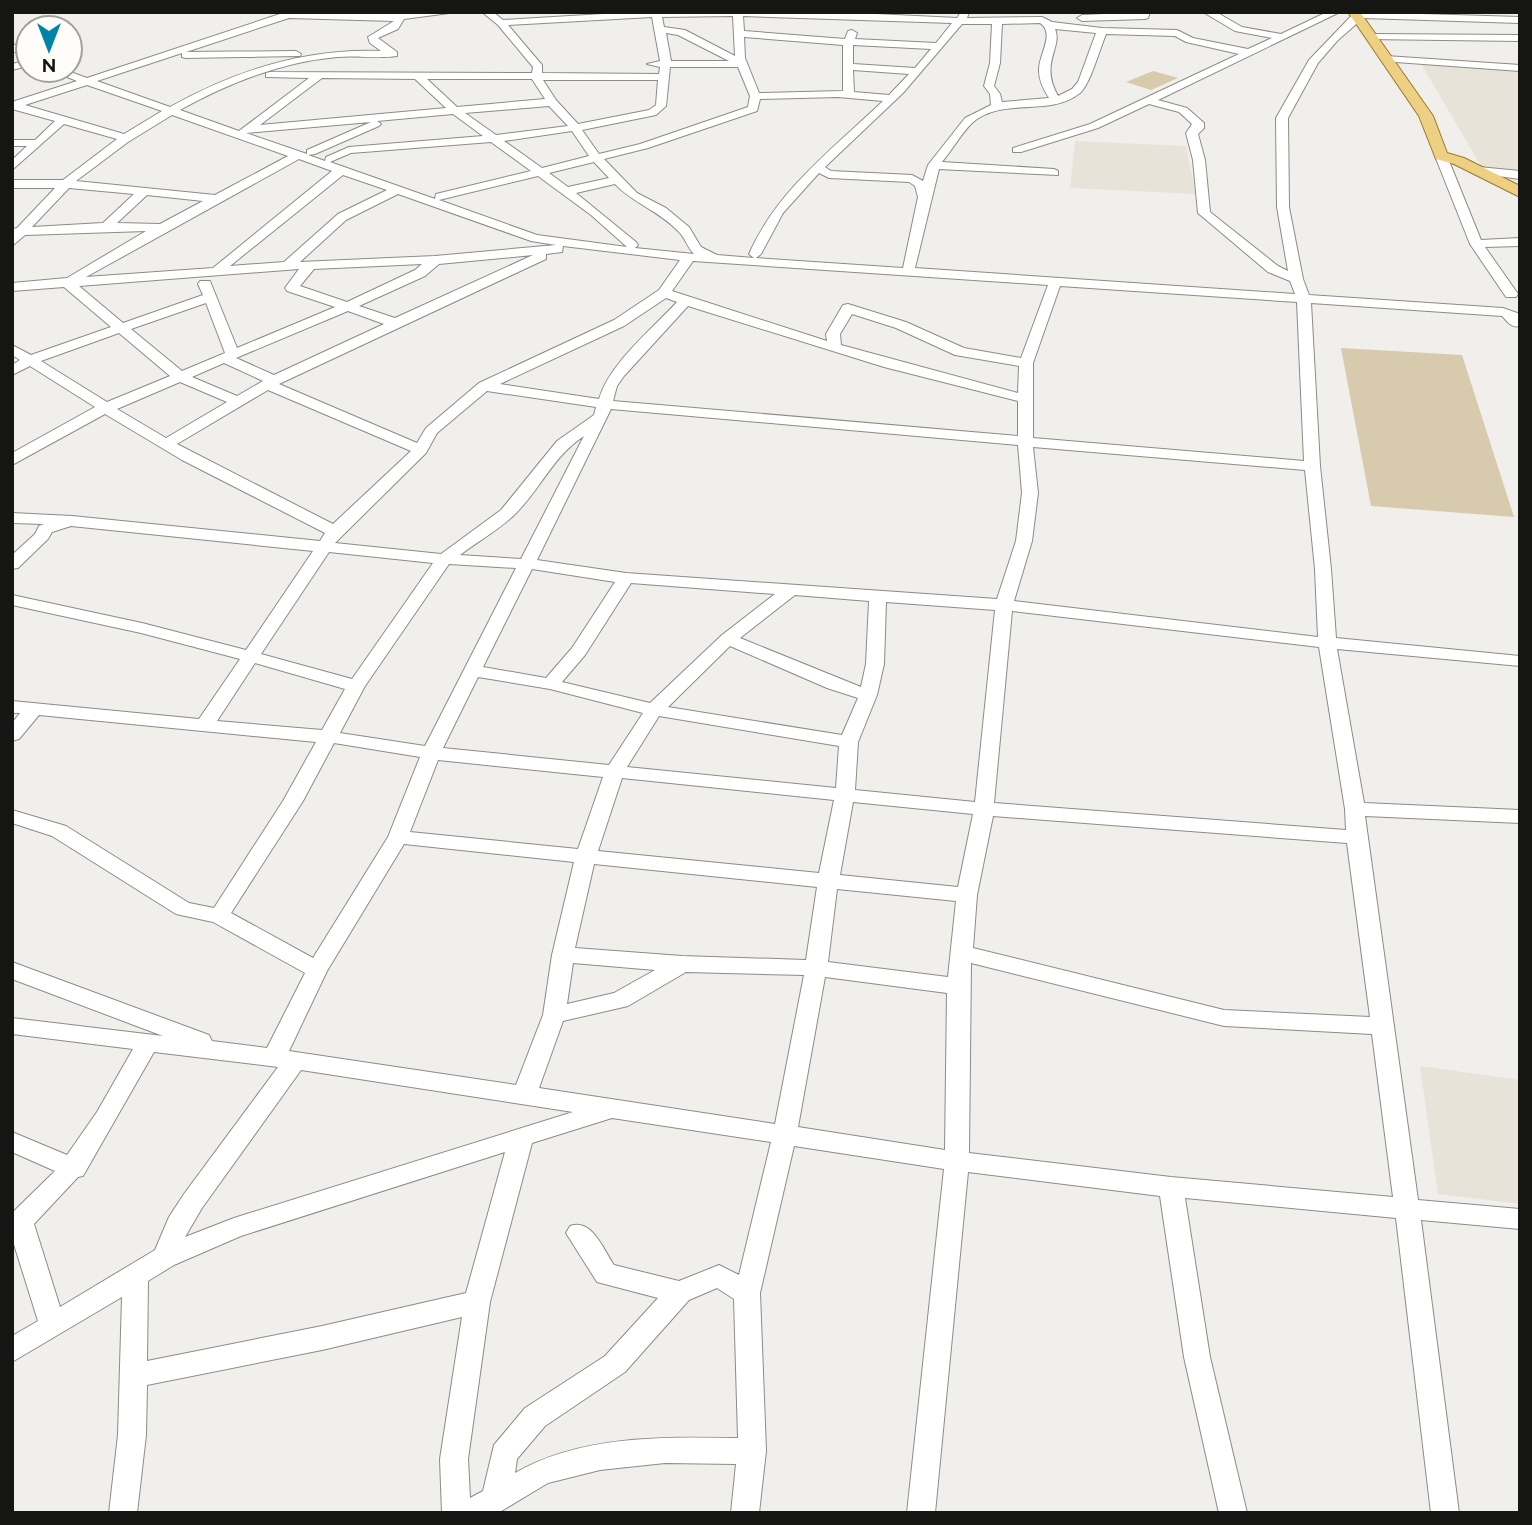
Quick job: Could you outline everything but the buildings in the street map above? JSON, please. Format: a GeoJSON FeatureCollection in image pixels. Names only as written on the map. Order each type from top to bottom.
{"type":"FeatureCollection","features":[{"type":"Feature","properties":{"kind":"main road"},"geometry":{"type":"LineString","coordinates":[[1356,15],[1426,116],[1441,156],[1459,161],[1520,192]]}},
{"type":"Feature","properties":{"kind":"street"},"geometry":{"type":"LineString","coordinates":[[13,106],[292,14],[389,15],[452,12]]}},
{"type":"Feature","properties":{"kind":"street"},"geometry":{"type":"LineString","coordinates":[[204,726],[328,539],[421,450],[431,430],[484,386],[619,323],[664,293],[692,253],[685,230],[662,211],[642,202],[596,158],[536,77],[538,67],[501,23],[487,12]]}},
{"type":"Feature","properties":{"kind":"street"},"geometry":{"type":"LineString","coordinates":[[501,23],[656,13],[737,12],[963,16],[997,22],[1144,16],[1145,12]]}},
{"type":"Feature","properties":{"kind":"street"},"geometry":{"type":"LineString","coordinates":[[440,197],[596,158],[730,119],[753,109],[755,96],[743,64],[737,12]]}},
{"type":"Feature","properties":{"kind":"street"},"geometry":{"type":"LineString","coordinates":[[1208,12],[1239,29],[1281,37]]}},
{"type":"Feature","properties":{"kind":"street"},"geometry":{"type":"LineString","coordinates":[[1017,150],[1094,126],[1335,12]]}},
{"type":"Feature","properties":{"kind":"street"},"geometry":{"type":"LineString","coordinates":[[349,150],[536,135],[652,113],[661,106],[665,64],[661,29],[656,13]]}},
{"type":"Feature","properties":{"kind":"street"},"geometry":{"type":"LineString","coordinates":[[849,94],[849,43],[859,14]]}},
{"type":"Feature","properties":{"kind":"street"},"geometry":{"type":"LineString","coordinates":[[389,15],[400,20],[398,25],[373,37],[376,45],[393,54],[454,110],[567,191],[632,244]]}},
{"type":"Feature","properties":{"kind":"street"},"geometry":{"type":"LineString","coordinates":[[1444,1513],[1407,1207],[1356,836],[1355,808],[1327,643],[1301,289],[1283,207],[1282,118],[1313,62],[1356,15],[1520,20]]}},
{"type":"Feature","properties":{"kind":"street"},"geometry":{"type":"LineString","coordinates":[[755,254],[760,237],[780,206],[892,98],[963,16]]}},
{"type":"Feature","properties":{"kind":"street"},"geometry":{"type":"LineString","coordinates":[[1047,19],[1102,31],[1177,33],[1190,40],[1251,53]]}},
{"type":"Feature","properties":{"kind":"street"},"geometry":{"type":"LineString","coordinates":[[1047,19],[1054,36],[1044,66],[1045,85],[1056,101]]}},
{"type":"Feature","properties":{"kind":"street"},"geometry":{"type":"LineString","coordinates":[[997,22],[997,44],[992,63],[994,74],[989,86],[995,94],[997,106]]}},
{"type":"Feature","properties":{"kind":"street"},"geometry":{"type":"LineString","coordinates":[[661,29],[681,32],[743,64]]}},
{"type":"Feature","properties":{"kind":"street"},"geometry":{"type":"LineString","coordinates":[[909,269],[923,197],[934,165],[969,120],[997,106],[1056,101],[1076,91],[1083,82],[1088,60],[1102,31]]}},
{"type":"Feature","properties":{"kind":"street"},"geometry":{"type":"LineString","coordinates":[[738,33],[849,43],[937,46]]}},
{"type":"Feature","properties":{"kind":"street"},"geometry":{"type":"LineString","coordinates":[[1371,37],[1520,38]]}},
{"type":"Feature","properties":{"kind":"street"},"geometry":{"type":"LineString","coordinates":[[15,236],[67,184],[173,108],[248,75],[300,60],[336,54]]}},
{"type":"Feature","properties":{"kind":"street"},"geometry":{"type":"LineString","coordinates":[[168,55],[393,54]]}},
{"type":"Feature","properties":{"kind":"street"},"geometry":{"type":"LineString","coordinates":[[1386,59],[1520,68]]}},
{"type":"Feature","properties":{"kind":"street"},"geometry":{"type":"LineString","coordinates":[[639,64],[743,64]]}},
{"type":"Feature","properties":{"kind":"street"},"geometry":{"type":"LineString","coordinates":[[849,67],[916,71]]}},
{"type":"Feature","properties":{"kind":"street"},"geometry":{"type":"LineString","coordinates":[[84,75],[93,80]]}},
{"type":"Feature","properties":{"kind":"street"},"geometry":{"type":"LineString","coordinates":[[248,75],[664,77]]}},
{"type":"Feature","properties":{"kind":"street"},"geometry":{"type":"LineString","coordinates":[[246,129],[318,76]]}},
{"type":"Feature","properties":{"kind":"street"},"geometry":{"type":"LineString","coordinates":[[84,78],[288,151],[537,229],[582,239],[719,258],[1227,290],[1301,289],[1513,311]]}},
{"type":"Feature","properties":{"kind":"street"},"geometry":{"type":"LineString","coordinates":[[755,96],[849,94],[892,98]]}},
{"type":"Feature","properties":{"kind":"street"},"geometry":{"type":"LineString","coordinates":[[1149,101],[1183,110],[1198,123],[1198,128],[1192,133],[1199,160],[1204,213],[1301,289]]}},
{"type":"Feature","properties":{"kind":"street"},"geometry":{"type":"LineString","coordinates":[[246,129],[552,102]]}},
{"type":"Feature","properties":{"kind":"street"},"geometry":{"type":"LineString","coordinates":[[13,106],[128,139]]}},
{"type":"Feature","properties":{"kind":"street"},"geometry":{"type":"LineString","coordinates":[[173,108],[246,129],[288,151],[311,152],[396,190],[535,238],[594,248]]}},
{"type":"Feature","properties":{"kind":"street"},"geometry":{"type":"LineString","coordinates":[[217,271],[349,150],[418,114]]}},
{"type":"Feature","properties":{"kind":"street"},"geometry":{"type":"LineString","coordinates":[[311,152],[388,118]]}},
{"type":"Feature","properties":{"kind":"street"},"geometry":{"type":"LineString","coordinates":[[12,167],[62,120]]}},
{"type":"Feature","properties":{"kind":"street"},"geometry":{"type":"LineString","coordinates":[[12,143],[38,143]]}},
{"type":"Feature","properties":{"kind":"street"},"geometry":{"type":"LineString","coordinates":[[68,281],[159,229],[220,199],[288,151]]}},
{"type":"Feature","properties":{"kind":"street"},"geometry":{"type":"LineString","coordinates":[[1441,156],[1476,244],[1513,311]]}},
{"type":"Feature","properties":{"kind":"street"},"geometry":{"type":"LineString","coordinates":[[934,165],[1054,173]]}},
{"type":"Feature","properties":{"kind":"street"},"geometry":{"type":"LineString","coordinates":[[819,169],[828,174],[912,178],[920,184],[923,197]]}},
{"type":"Feature","properties":{"kind":"street"},"geometry":{"type":"LineString","coordinates":[[1479,172],[1520,174]]}},
{"type":"Feature","properties":{"kind":"street"},"geometry":{"type":"LineString","coordinates":[[567,191],[617,180]]}},
{"type":"Feature","properties":{"kind":"street"},"geometry":{"type":"LineString","coordinates":[[12,184],[67,184],[220,199]]}},
{"type":"Feature","properties":{"kind":"street"},"geometry":{"type":"LineString","coordinates":[[106,227],[146,190]]}},
{"type":"Feature","properties":{"kind":"street"},"geometry":{"type":"LineString","coordinates":[[288,266],[335,222],[396,190]]}},
{"type":"Feature","properties":{"kind":"street"},"geometry":{"type":"LineString","coordinates":[[15,236],[106,227],[159,229]]}},
{"type":"Feature","properties":{"kind":"street"},"geometry":{"type":"LineString","coordinates":[[1476,244],[1520,242]]}},
{"type":"Feature","properties":{"kind":"street"},"geometry":{"type":"LineString","coordinates":[[12,286],[594,248],[755,254],[828,263]]}},
{"type":"Feature","properties":{"kind":"street"},"geometry":{"type":"LineString","coordinates":[[166,444],[271,383],[554,250]]}},
{"type":"Feature","properties":{"kind":"street"},"geometry":{"type":"LineString","coordinates":[[12,460],[84,417],[347,307],[420,273],[435,260]]}},
{"type":"Feature","properties":{"kind":"street"},"geometry":{"type":"LineString","coordinates":[[311,265],[297,278],[292,288],[395,323]]}},
{"type":"Feature","properties":{"kind":"street"},"geometry":{"type":"LineString","coordinates":[[909,269],[1055,283],[1091,281]]}},
{"type":"Feature","properties":{"kind":"street"},"geometry":{"type":"LineString","coordinates":[[202,272],[229,356],[271,383],[421,450]]}},
{"type":"Feature","properties":{"kind":"street"},"geometry":{"type":"LineString","coordinates":[[68,281],[120,329],[180,377],[237,402]]}},
{"type":"Feature","properties":{"kind":"street"},"geometry":{"type":"LineString","coordinates":[[921,1513],[957,1161],[958,986],[967,895],[984,809],[1004,606],[1024,541],[1030,487],[1025,442],[1026,363],[1055,283]]}},
{"type":"Feature","properties":{"kind":"street"},"geometry":{"type":"LineString","coordinates":[[664,293],[953,382],[1027,399]]}},
{"type":"Feature","properties":{"kind":"street"},"geometry":{"type":"LineString","coordinates":[[12,371],[30,360],[209,297]]}},
{"type":"Feature","properties":{"kind":"street"},"geometry":{"type":"LineString","coordinates":[[165,1256],[178,1223],[284,1058],[317,970],[398,837],[431,754],[529,564],[603,411],[618,373],[686,300]]}},
{"type":"Feature","properties":{"kind":"street"},"geometry":{"type":"LineString","coordinates":[[834,346],[833,334],[848,308],[901,325],[960,352],[1026,363]]}},
{"type":"Feature","properties":{"kind":"street"},"geometry":{"type":"LineString","coordinates":[[12,349],[105,409],[166,444],[290,505],[328,539]]}},
{"type":"Feature","properties":{"kind":"street"},"geometry":{"type":"LineString","coordinates":[[484,386],[603,411],[1312,466]]}},
{"type":"Feature","properties":{"kind":"street"},"geometry":{"type":"LineString","coordinates":[[219,916],[293,801],[356,686],[444,559],[507,513],[562,444],[603,411]]}},
{"type":"Feature","properties":{"kind":"street"},"geometry":{"type":"LineString","coordinates":[[12,519],[328,539],[444,559],[529,564],[626,578],[793,588],[1004,606],[1327,643],[1520,661]]}},
{"type":"Feature","properties":{"kind":"street"},"geometry":{"type":"LineString","coordinates":[[12,564],[42,536],[45,529],[72,522]]}},
{"type":"Feature","properties":{"kind":"street"},"geometry":{"type":"LineString","coordinates":[[550,684],[579,651],[626,578]]}},
{"type":"Feature","properties":{"kind":"street"},"geometry":{"type":"LineString","coordinates":[[524,1096],[554,1015],[563,955],[585,858],[614,772],[654,710],[728,639],[793,588]]}},
{"type":"Feature","properties":{"kind":"street"},"geometry":{"type":"LineString","coordinates":[[745,1513],[752,1451],[747,1293],[785,1134],[816,968],[828,882],[845,794],[849,741],[868,695],[875,664],[878,597]]}},
{"type":"Feature","properties":{"kind":"street"},"geometry":{"type":"LineString","coordinates":[[12,600],[79,613],[250,655],[356,686]]}},
{"type":"Feature","properties":{"kind":"street"},"geometry":{"type":"LineString","coordinates":[[728,639],[833,684],[868,695]]}},
{"type":"Feature","properties":{"kind":"street"},"geometry":{"type":"LineString","coordinates":[[473,671],[550,684],[654,710],[849,741]]}},
{"type":"Feature","properties":{"kind":"street"},"geometry":{"type":"LineString","coordinates":[[12,707],[330,737],[431,754],[984,809],[1356,836]]}},
{"type":"Feature","properties":{"kind":"street"},"geometry":{"type":"LineString","coordinates":[[12,735],[34,709]]}},
{"type":"Feature","properties":{"kind":"street"},"geometry":{"type":"LineString","coordinates":[[1355,808],[1520,817]]}},
{"type":"Feature","properties":{"kind":"street"},"geometry":{"type":"LineString","coordinates":[[12,816],[59,831],[183,909],[219,916],[317,970]]}},
{"type":"Feature","properties":{"kind":"street"},"geometry":{"type":"LineString","coordinates":[[398,837],[967,895]]}},
{"type":"Feature","properties":{"kind":"street"},"geometry":{"type":"LineString","coordinates":[[963,953],[1224,1018],[1383,1026]]}},
{"type":"Feature","properties":{"kind":"street"},"geometry":{"type":"LineString","coordinates":[[563,955],[682,964],[816,968],[958,986]]}},
{"type":"Feature","properties":{"kind":"street"},"geometry":{"type":"LineString","coordinates":[[554,1015],[620,1000],[682,964]]}},
{"type":"Feature","properties":{"kind":"street"},"geometry":{"type":"LineString","coordinates":[[12,970],[235,1054]]}},
{"type":"Feature","properties":{"kind":"street"},"geometry":{"type":"LineString","coordinates":[[12,1026],[284,1058],[957,1161],[1171,1187],[1520,1219]]}},
{"type":"Feature","properties":{"kind":"street"},"geometry":{"type":"LineString","coordinates":[[52,1325],[17,1225],[74,1169],[119,1097],[148,1042]]}},
{"type":"Feature","properties":{"kind":"street"},"geometry":{"type":"LineString","coordinates":[[12,1350],[165,1256],[234,1228],[521,1138],[579,1117],[619,1109]]}},
{"type":"Feature","properties":{"kind":"street"},"geometry":{"type":"LineString","coordinates":[[456,1513],[454,1460],[477,1302],[521,1138]]}},
{"type":"Feature","properties":{"kind":"street"},"geometry":{"type":"LineString","coordinates":[[12,1141],[74,1169]]}},
{"type":"Feature","properties":{"kind":"street"},"geometry":{"type":"LineString","coordinates":[[1171,1187],[1197,1357],[1233,1513]]}},
{"type":"Feature","properties":{"kind":"street"},"geometry":{"type":"LineString","coordinates":[[579,1233],[606,1274],[680,1292]]}},
{"type":"Feature","properties":{"kind":"street"},"geometry":{"type":"LineString","coordinates":[[123,1513],[132,1435],[135,1273]]}},
{"type":"Feature","properties":{"kind":"street"},"geometry":{"type":"LineString","coordinates":[[496,1498],[504,1454],[535,1417],[615,1364],[680,1292],[719,1276],[747,1293]]}},
{"type":"Feature","properties":{"kind":"street"},"geometry":{"type":"LineString","coordinates":[[133,1376],[322,1338],[477,1302]]}},
{"type":"Feature","properties":{"kind":"street"},"geometry":{"type":"LineString","coordinates":[[471,1513],[542,1472],[600,1457],[665,1450],[752,1451]]}},
{"type":"Feature","properties":{"kind":"shaded area"},"geometry":{"type":"Polygon","coordinates":[[[1420,62],[1520,69],[1520,174],[1484,171],[1420,62]]]}},
{"type":"Feature","properties":{"kind":"shaded area"},"geometry":{"type":"Polygon","coordinates":[[[1153,71],[1178,78],[1151,90],[1126,82],[1153,71]]]}},
{"type":"Feature","properties":{"kind":"shaded area"},"geometry":{"type":"Polygon","coordinates":[[[1075,141],[1186,146],[1196,194],[1070,188],[1075,141]]]}},
{"type":"Feature","properties":{"kind":"shaded area"},"geometry":{"type":"Polygon","coordinates":[[[1341,348],[1462,355],[1514,517],[1371,506],[1341,348]]]}},
{"type":"Feature","properties":{"kind":"shaded area"},"geometry":{"type":"Polygon","coordinates":[[[1420,1066],[1520,1080],[1520,1204],[1438,1194],[1420,1066]]]}}]}
